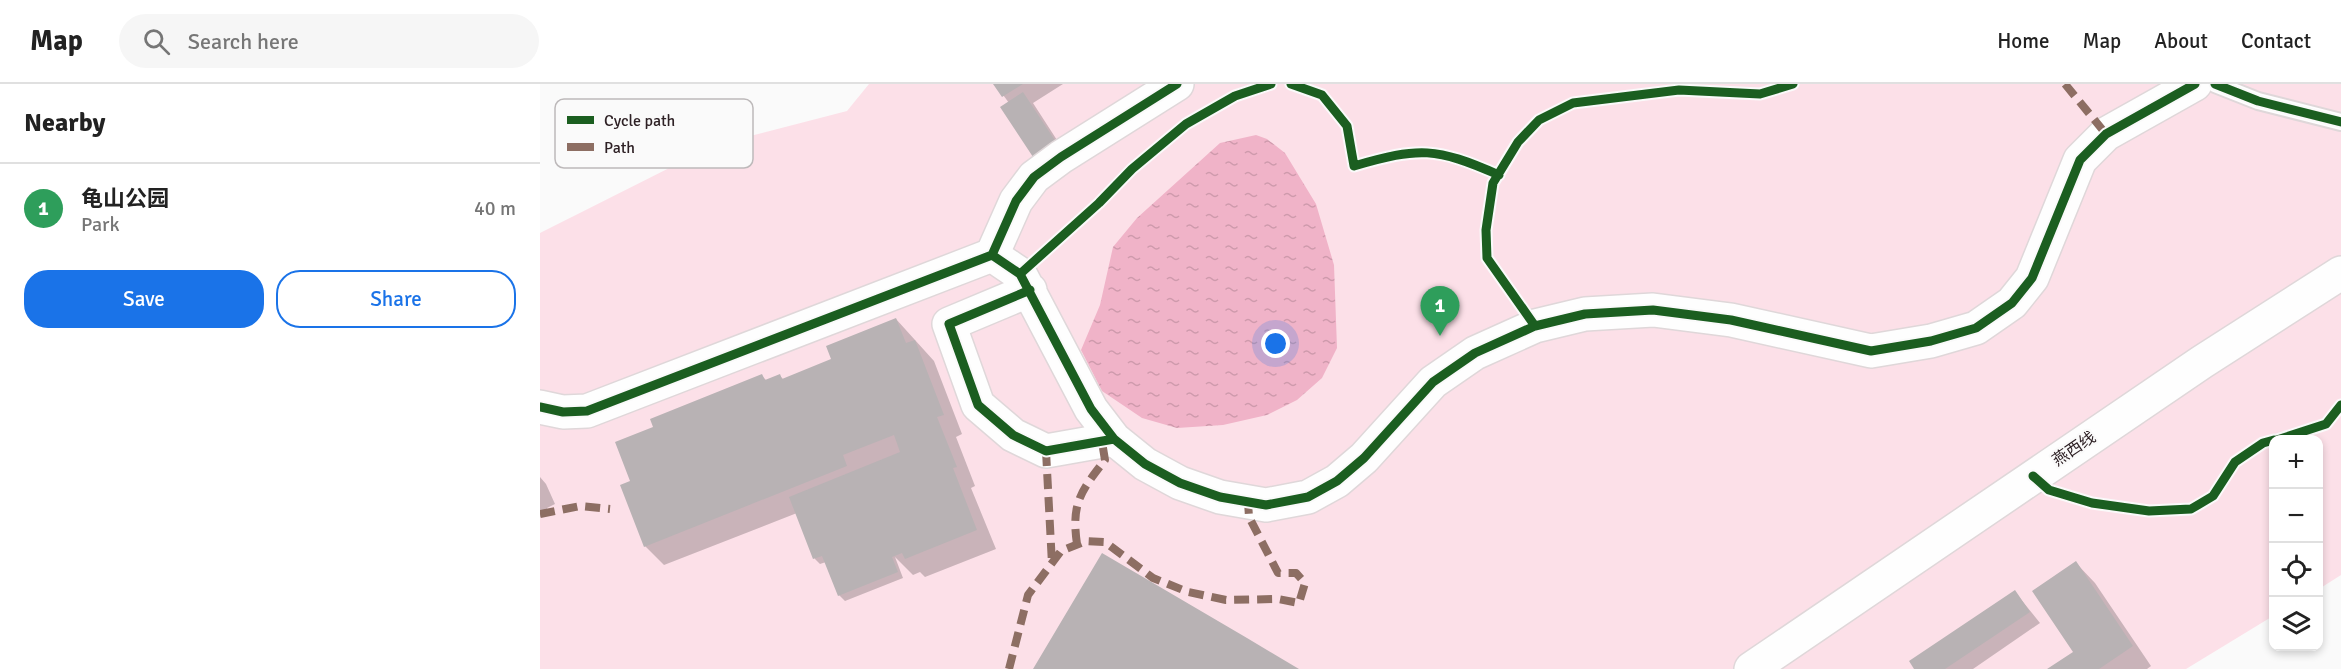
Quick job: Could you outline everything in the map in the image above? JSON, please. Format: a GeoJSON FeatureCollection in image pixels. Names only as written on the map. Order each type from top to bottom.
{"type":"FeatureCollection","features":[{"type":"Feature","properties":{"kind":"street"},"geometry":{"type":"LineString","coordinates":[[540,407],[563,412],[587,411],[992,255],[1017,201],[1034,177],[1061,157],[1177,84]]}},
{"type":"Feature","properties":{"kind":"street"},"geometry":{"type":"LineString","coordinates":[[992,255],[1020,274],[1091,409],[1114,439],[1145,464],[1180,483],[1220,496],[1266,505],[1308,497],[1337,481],[1364,458],[1433,382],[1475,353],[1535,326],[1585,314],[1653,310],[1731,320],[1871,351],[1931,341],[1976,328],[2012,303],[2032,278],[2080,160],[2106,134],[2195,84]]}},
{"type":"Feature","properties":{"kind":"street","name":"燕西线"},"geometry":{"type":"LineString","coordinates":[[1751,669],[2202,362],[2341,273]]}},
{"type":"Feature","properties":{"kind":"street"},"geometry":{"type":"LineString","coordinates":[[1030,290],[949,324],[978,405],[1013,435],[1046,451],[1114,439]]}},
{"type":"Feature","properties":{"kind":"lane"},"geometry":{"type":"LineString","coordinates":[[2215,84],[2258,101],[2341,122]]}},
{"type":"Feature","properties":{"kind":"shaded area"},"geometry":{"type":"Polygon","coordinates":[[[869,84],[2341,84],[2341,575],[2323,586],[2323,435],[2269,435],[2269,618],[2186,669],[540,669],[540,233],[669,168],[753,168],[753,135],[847,111],[869,84]]]}},
{"type":"Feature","properties":{"kind":"water"},"geometry":{"type":"Polygon","coordinates":[[[1256,135],[1267,139],[1285,153],[1316,204],[1334,265],[1337,348],[1322,378],[1297,400],[1267,415],[1223,425],[1177,428],[1142,418],[1102,391],[1081,350],[1100,305],[1113,247],[1137,218],[1220,143],[1256,135]]]}},
{"type":"Feature","properties":{"kind":"building"},"geometry":{"type":"Polygon","coordinates":[[[993,84],[1023,84],[1002,97],[993,84]]]}},
{"type":"Feature","properties":{"kind":"building"},"geometry":{"type":"Polygon","coordinates":[[[1023,92],[1056,142],[1033,157],[1000,107],[1023,92]]]}},
{"type":"Feature","properties":{"kind":"building"},"geometry":{"type":"Polygon","coordinates":[[[896,318],[906,343],[915,340],[944,415],[937,417],[957,467],[953,468],[977,530],[905,559],[902,553],[892,557],[898,572],[838,596],[822,556],[813,559],[789,497],[900,452],[894,435],[843,455],[847,466],[644,547],[620,485],[630,481],[615,442],[653,427],[650,419],[762,374],[765,380],[780,374],[782,379],[831,359],[826,346],[896,318]]]}},
{"type":"Feature","properties":{"kind":"building"},"geometry":{"type":"Polygon","coordinates":[[[1102,553],[1247,638],[1299,669],[1033,669],[1102,553]]]}},
{"type":"Feature","properties":{"kind":"building"},"geometry":{"type":"Polygon","coordinates":[[[2076,561],[2133,646],[2099,669],[2047,669],[2073,652],[2032,591],[2076,561]]]}},
{"type":"Feature","properties":{"kind":"building"},"geometry":{"type":"Polygon","coordinates":[[[2015,590],[2030,612],[1945,669],[1914,669],[1909,661],[2015,590]]]}},
{"type":"Feature","properties":{"kind":"marked path"},"geometry":{"type":"LineString","coordinates":[[2065,84],[2106,134]]}},
{"type":"Feature","properties":{"kind":"marked path"},"geometry":{"type":"LineString","coordinates":[[1077,544],[1075,530],[1077,508],[1084,489],[1105,460],[1102,442]]}},
{"type":"Feature","properties":{"kind":"marked path"},"geometry":{"type":"LineString","coordinates":[[1046,451],[1052,564]]}},
{"type":"Feature","properties":{"kind":"marked path"},"geometry":{"type":"LineString","coordinates":[[1009,669],[1028,595],[1061,551],[1086,541],[1105,542],[1153,578],[1188,592],[1226,600],[1278,599],[1299,603],[1305,583],[1296,573],[1278,573],[1249,517],[1248,502]]}},
{"type":"Feature","properties":{"kind":"marked path"},"geometry":{"type":"LineString","coordinates":[[540,514],[580,506],[610,509]]}},
{"type":"Feature","properties":{"kind":"cycle path"},"geometry":{"type":"LineString","coordinates":[[540,407],[563,412],[587,411],[992,255],[1016,201],[1034,177],[1061,157],[1177,84]]}},
{"type":"Feature","properties":{"kind":"cycle path"},"geometry":{"type":"LineString","coordinates":[[1020,274],[1099,203],[1132,169],[1186,124],[1235,96],[1271,84]]}},
{"type":"Feature","properties":{"kind":"cycle path"},"geometry":{"type":"LineString","coordinates":[[1291,84],[1322,95],[1347,126],[1354,166],[1396,155],[1427,153],[1459,159],[1499,175]]}},
{"type":"Feature","properties":{"kind":"cycle path"},"geometry":{"type":"LineString","coordinates":[[1535,326],[1487,258],[1486,230],[1493,183],[1518,142],[1539,120],[1573,103],[1679,90],[1760,94],[1793,84]]}},
{"type":"Feature","properties":{"kind":"cycle path"},"geometry":{"type":"LineString","coordinates":[[992,255],[1020,274],[1091,409],[1114,439],[1145,464],[1180,483],[1220,497],[1266,505],[1308,497],[1337,481],[1364,458],[1433,382],[1475,353],[1535,326],[1585,314],[1653,310],[1731,320],[1871,351],[1931,341],[1976,328],[2012,303],[2032,278],[2080,160],[2106,134],[2195,84]]}},
{"type":"Feature","properties":{"kind":"cycle path"},"geometry":{"type":"LineString","coordinates":[[2215,84],[2258,101],[2341,122]]}},
{"type":"Feature","properties":{"kind":"cycle path"},"geometry":{"type":"LineString","coordinates":[[1030,290],[949,324],[978,405],[1013,435],[1046,451],[1114,439]]}},
{"type":"Feature","properties":{"kind":"cycle path"},"geometry":{"type":"LineString","coordinates":[[2292,435],[2326,424],[2341,405]]}},
{"type":"Feature","properties":{"kind":"cycle path"},"geometry":{"type":"LineString","coordinates":[[2033,476],[2049,490],[2092,503],[2149,511],[2191,509],[2213,496],[2235,462],[2269,441]]}},
{"type":"Feature","properties":{"kind":"place","name":"龟山公园"},"geometry":{"type":"Point","coordinates":[1440,336]}}]}
